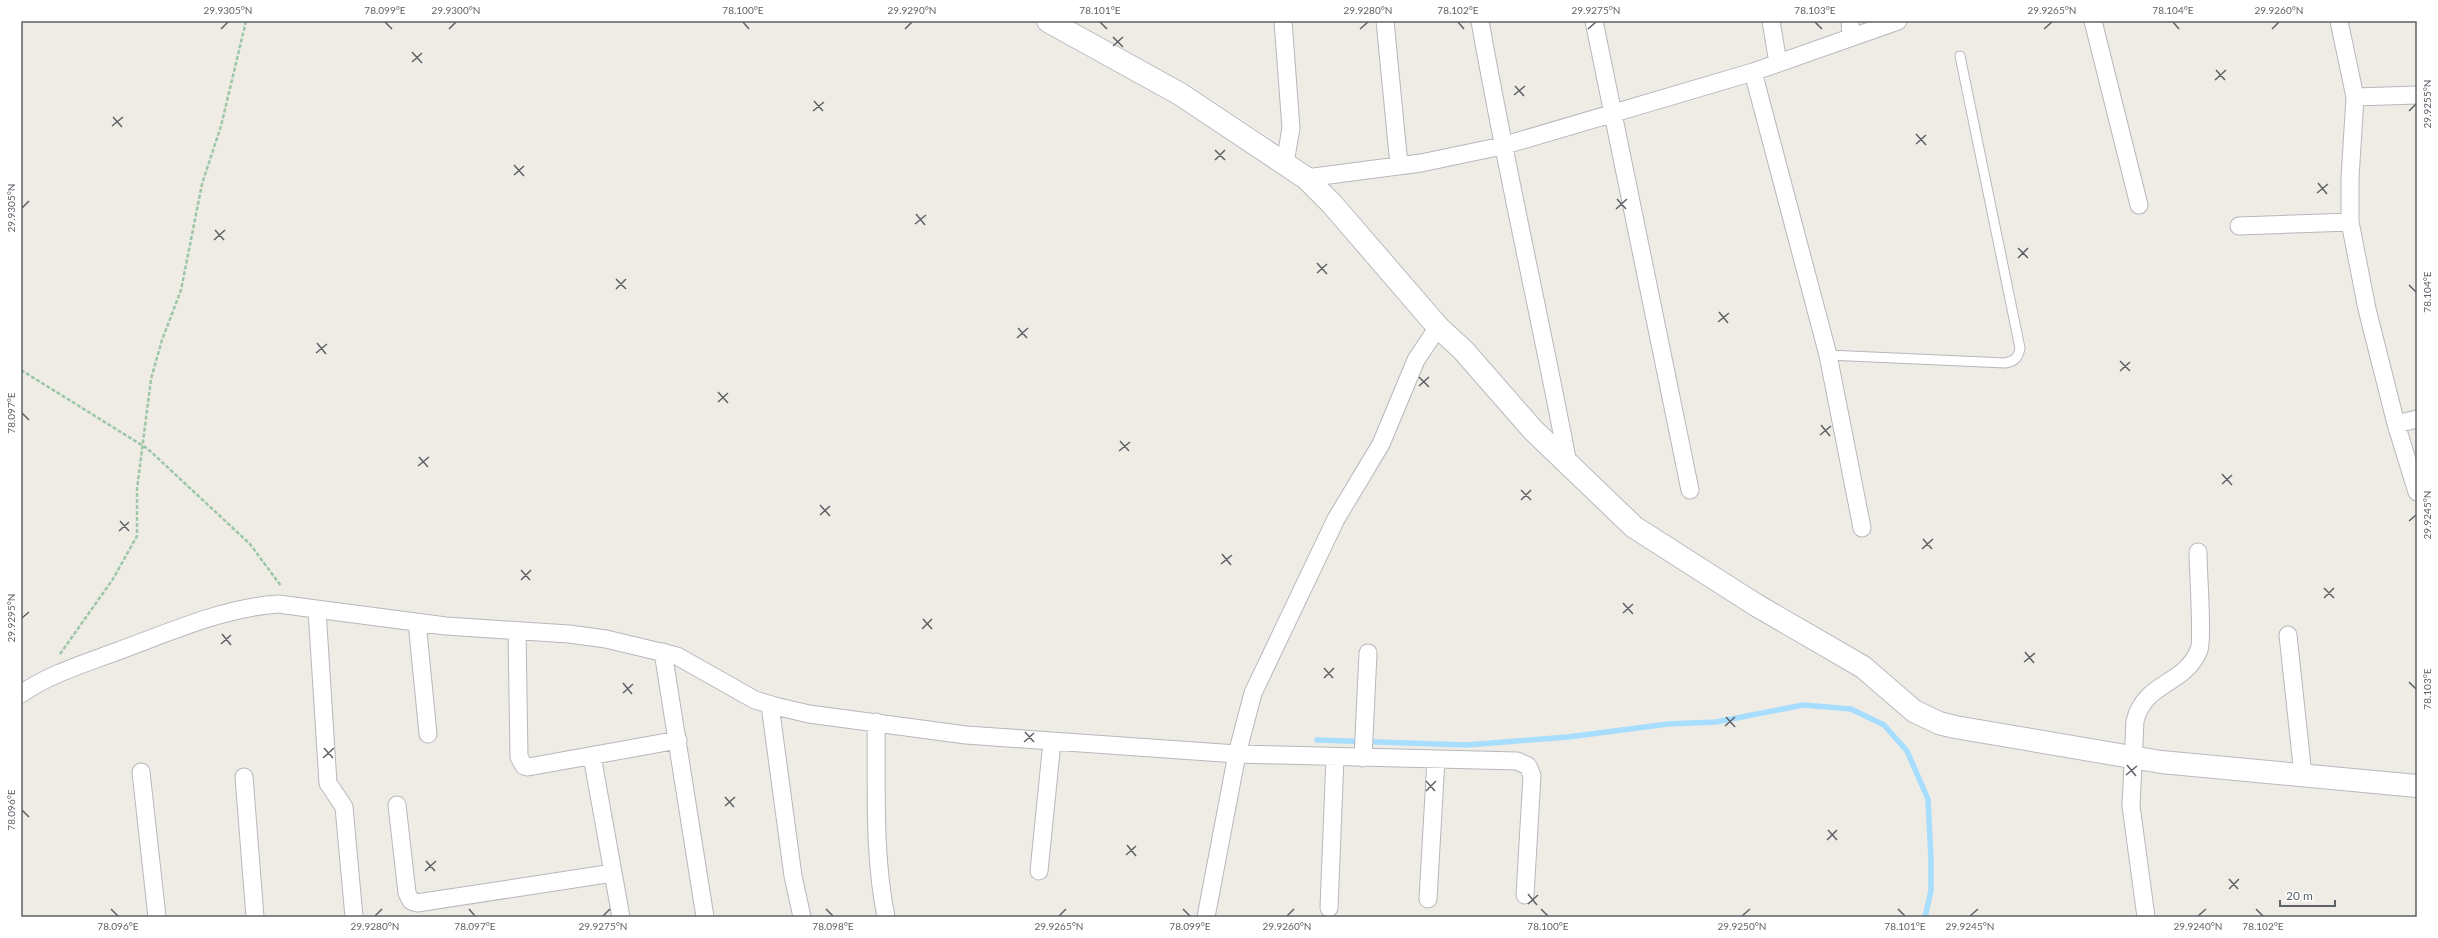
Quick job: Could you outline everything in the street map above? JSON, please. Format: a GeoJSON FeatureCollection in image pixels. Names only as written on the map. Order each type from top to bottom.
{"type":"FeatureCollection","features":[{"type":"Feature","properties":{"kind":"street"},"geometry":{"type":"LineString","coordinates":[[1048,21],[1143,72],[1306,178],[1332,204],[1438,327],[1568,464],[1634,527],[1756,605],[1858,663],[1914,711],[1939,723],[1955,727],[2161,762],[2417,786]]}},
{"type":"Feature","properties":{"kind":"street"},"geometry":{"type":"LineString","coordinates":[[1283,21],[1291,128],[1285,163]]}},
{"type":"Feature","properties":{"kind":"street"},"geometry":{"type":"LineString","coordinates":[[1385,21],[1400,166]]}},
{"type":"Feature","properties":{"kind":"street"},"geometry":{"type":"LineString","coordinates":[[1480,21],[1502,146],[1543,332],[1568,464]]}},
{"type":"Feature","properties":{"kind":"street"},"geometry":{"type":"LineString","coordinates":[[1594,21],[1690,490]]}},
{"type":"Feature","properties":{"kind":"street"},"geometry":{"type":"LineString","coordinates":[[1771,21],[1778,63]]}},
{"type":"Feature","properties":{"kind":"street"},"geometry":{"type":"LineString","coordinates":[[1306,178],[1400,166],[1502,146],[1612,112],[1753,72],[1778,63],[1851,29],[1898,21]]}},
{"type":"Feature","properties":{"kind":"street"},"geometry":{"type":"LineString","coordinates":[[2093,21],[2139,205]]}},
{"type":"Feature","properties":{"kind":"street"},"geometry":{"type":"LineString","coordinates":[[2339,21],[2355,97],[2350,178],[2350,222],[2367,309],[2396,424],[2417,492]]}},
{"type":"Feature","properties":{"kind":"street"},"geometry":{"type":"LineString","coordinates":[[1753,72],[1828,355],[1862,528]]}},
{"type":"Feature","properties":{"kind":"street"},"geometry":{"type":"LineString","coordinates":[[2355,97],[2417,95]]}},
{"type":"Feature","properties":{"kind":"street"},"geometry":{"type":"LineString","coordinates":[[2239,226],[2350,222]]}},
{"type":"Feature","properties":{"kind":"street"},"geometry":{"type":"LineString","coordinates":[[1206,917],[1237,754],[1254,693],[1281,632],[1336,519],[1381,444],[1416,360],[1438,327]]}},
{"type":"Feature","properties":{"kind":"street"},"geometry":{"type":"LineString","coordinates":[[2396,424],[2417,419]]}},
{"type":"Feature","properties":{"kind":"street"},"geometry":{"type":"LineString","coordinates":[[2146,917],[2132,813],[2132,757],[2135,721],[2138,710],[2144,699],[2179,676],[2190,664],[2200,648],[2198,552]]}},
{"type":"Feature","properties":{"kind":"street"},"geometry":{"type":"LineString","coordinates":[[21,694],[45,680],[98,659],[231,611],[271,605],[416,622],[606,639],[677,656],[755,700],[809,714],[966,735],[1052,742],[1237,754],[1335,757],[1364,747],[1436,759],[1517,761],[1528,766],[1532,776],[1526,895]]}},
{"type":"Feature","properties":{"kind":"street"},"geometry":{"type":"LineString","coordinates":[[316,610],[328,783],[344,807],[354,917]]}},
{"type":"Feature","properties":{"kind":"street"},"geometry":{"type":"LineString","coordinates":[[416,622],[428,734]]}},
{"type":"Feature","properties":{"kind":"street"},"geometry":{"type":"LineString","coordinates":[[517,631],[519,757],[521,762],[528,767],[678,740]]}},
{"type":"Feature","properties":{"kind":"street"},"geometry":{"type":"LineString","coordinates":[[2288,635],[2303,775]]}},
{"type":"Feature","properties":{"kind":"street"},"geometry":{"type":"LineString","coordinates":[[663,652],[705,917]]}},
{"type":"Feature","properties":{"kind":"street"},"geometry":{"type":"LineString","coordinates":[[1364,747],[1368,653]]}},
{"type":"Feature","properties":{"kind":"street"},"geometry":{"type":"LineString","coordinates":[[770,704],[793,876],[802,917]]}},
{"type":"Feature","properties":{"kind":"street"},"geometry":{"type":"LineString","coordinates":[[876,722],[878,854],[881,891],[886,917]]}},
{"type":"Feature","properties":{"kind":"street"},"geometry":{"type":"LineString","coordinates":[[1039,871],[1052,742]]}},
{"type":"Feature","properties":{"kind":"street"},"geometry":{"type":"LineString","coordinates":[[592,756],[621,917]]}},
{"type":"Feature","properties":{"kind":"street"},"geometry":{"type":"LineString","coordinates":[[1329,908],[1335,757]]}},
{"type":"Feature","properties":{"kind":"street"},"geometry":{"type":"LineString","coordinates":[[1428,899],[1436,759]]}},
{"type":"Feature","properties":{"kind":"street"},"geometry":{"type":"LineString","coordinates":[[141,772],[157,917]]}},
{"type":"Feature","properties":{"kind":"street"},"geometry":{"type":"LineString","coordinates":[[244,777],[255,917]]}},
{"type":"Feature","properties":{"kind":"street"},"geometry":{"type":"LineString","coordinates":[[398,805],[406,893],[412,901],[416,903],[613,873]]}},
{"type":"Feature","properties":{"kind":"lane"},"geometry":{"type":"LineString","coordinates":[[1828,355],[2005,363],[2013,361],[2018,356],[2020,348],[1960,56]]}},
{"type":"Feature","properties":{"kind":"path"},"geometry":{"type":"LineString","coordinates":[[45,680],[68,642],[114,579],[137,536],[137,489],[151,379],[155,360],[181,290],[202,184],[221,126],[246,21]]}},
{"type":"Feature","properties":{"kind":"path"},"geometry":{"type":"LineString","coordinates":[[21,370],[143,445],[250,544],[296,607]]}},
{"type":"Feature","properties":{"kind":"waterway"},"geometry":{"type":"LineString","coordinates":[[1317,740],[1467,745],[1568,737],[1668,724],[1716,722],[1803,705],[1851,709],[1884,725],[1907,751],[1928,799],[1931,891],[1925,917]]}}]}
